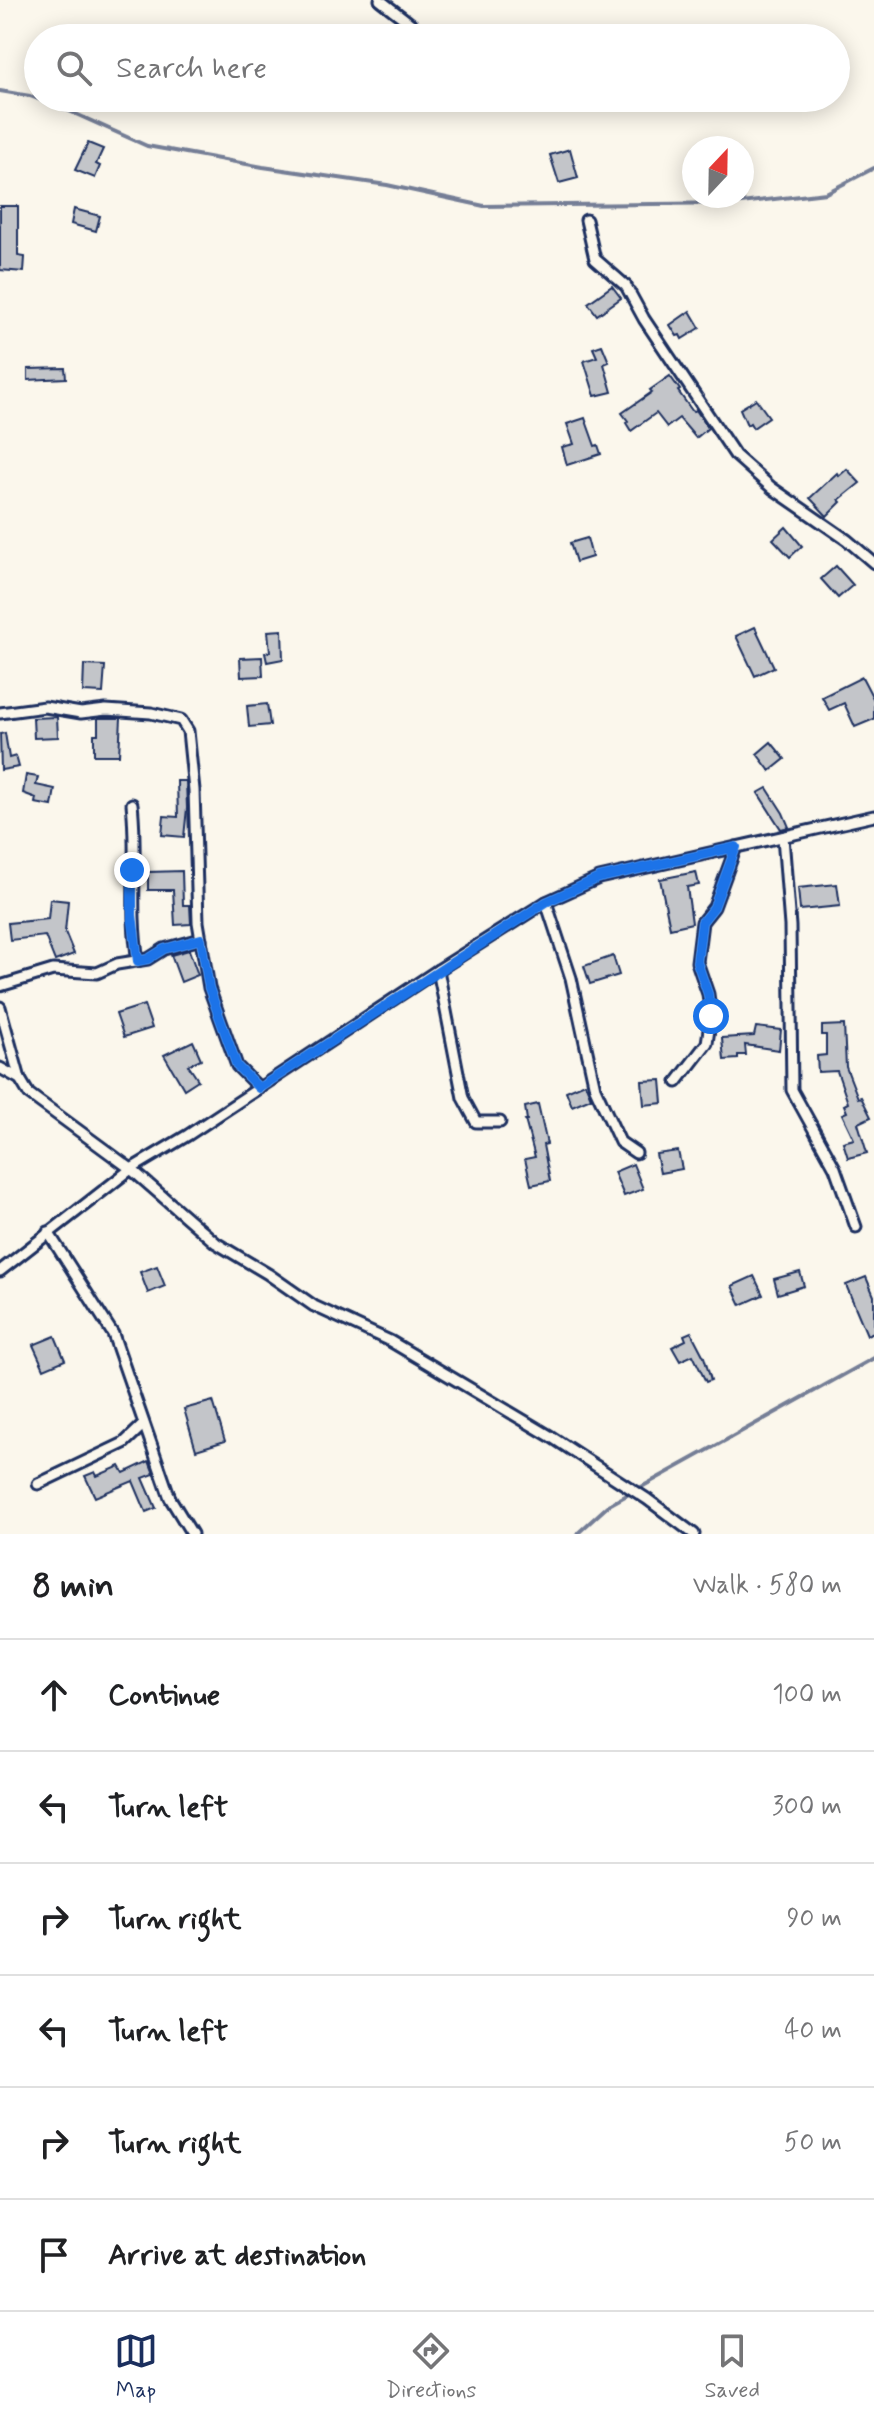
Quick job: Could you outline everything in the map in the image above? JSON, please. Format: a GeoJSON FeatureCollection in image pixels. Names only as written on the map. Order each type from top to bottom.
{"type":"FeatureCollection","features":[{"type":"Feature","properties":{"kind":"street"},"geometry":{"type":"LineString","coordinates":[[380,0],[411,24]]}},
{"type":"Feature","properties":{"kind":"street"},"geometry":{"type":"LineString","coordinates":[[586,220],[595,259],[626,286],[644,319],[735,455],[772,488],[847,540],[874,563]]}},
{"type":"Feature","properties":{"kind":"street"},"geometry":{"type":"LineString","coordinates":[[0,713],[45,707],[81,713],[106,710],[151,713],[181,720],[188,731],[194,790],[198,922],[209,988],[237,1066],[259,1088]]}},
{"type":"Feature","properties":{"kind":"street"},"geometry":{"type":"LineString","coordinates":[[132,804],[132,915],[138,961]]}},
{"type":"Feature","properties":{"kind":"street"},"geometry":{"type":"LineString","coordinates":[[0,1271],[131,1169],[546,902],[599,878],[874,816]]}},
{"type":"Feature","properties":{"kind":"street"},"geometry":{"type":"LineString","coordinates":[[783,837],[790,941],[792,1090],[835,1168],[856,1227]]}},
{"type":"Feature","properties":{"kind":"street"},"geometry":{"type":"LineString","coordinates":[[677,1082],[707,1043],[711,1016],[708,994],[697,962],[702,922],[714,907],[736,847]]}},
{"type":"Feature","properties":{"kind":"street"},"geometry":{"type":"LineString","coordinates":[[546,902],[571,978],[595,1088],[620,1142],[636,1153]]}},
{"type":"Feature","properties":{"kind":"street"},"geometry":{"type":"LineString","coordinates":[[0,986],[53,970],[97,973],[117,964],[148,959],[164,949],[201,939]]}},
{"type":"Feature","properties":{"kind":"street"},"geometry":{"type":"LineString","coordinates":[[438,970],[463,1098],[476,1122],[500,1122]]}},
{"type":"Feature","properties":{"kind":"street"},"geometry":{"type":"LineString","coordinates":[[0,1007],[20,1079],[29,1094],[131,1169],[216,1243],[314,1306],[390,1341],[550,1436],[647,1499],[694,1534]]}},
{"type":"Feature","properties":{"kind":"street"},"geometry":{"type":"LineString","coordinates":[[0,1068],[20,1079]]}},
{"type":"Feature","properties":{"kind":"street"},"geometry":{"type":"LineString","coordinates":[[48,1232],[113,1334],[170,1498],[192,1534]]}},
{"type":"Feature","properties":{"kind":"street"},"geometry":{"type":"LineString","coordinates":[[38,1484],[124,1443],[143,1425]]}},
{"type":"Feature","properties":{"kind":"building"},"geometry":{"type":"Polygon","coordinates":[[[88,143],[103,149],[96,164],[100,166],[95,178],[75,170],[88,143]]]}},
{"type":"Feature","properties":{"kind":"building"},"geometry":{"type":"Polygon","coordinates":[[[570,149],[578,178],[559,183],[550,155],[570,149]]]}},
{"type":"Feature","properties":{"kind":"building"},"geometry":{"type":"Polygon","coordinates":[[[0,206],[18,206],[18,256],[25,257],[24,272],[0,270],[0,206]]]}},
{"type":"Feature","properties":{"kind":"building"},"geometry":{"type":"Polygon","coordinates":[[[74,209],[100,216],[96,231],[71,224],[74,209]]]}},
{"type":"Feature","properties":{"kind":"building"},"geometry":{"type":"Polygon","coordinates":[[[612,286],[621,298],[597,315],[588,303],[612,286]]]}},
{"type":"Feature","properties":{"kind":"building"},"geometry":{"type":"Polygon","coordinates":[[[690,311],[700,328],[682,339],[670,325],[690,311]]]}},
{"type":"Feature","properties":{"kind":"building"},"geometry":{"type":"Polygon","coordinates":[[[602,345],[609,362],[604,364],[612,392],[595,396],[584,361],[597,357],[593,348],[602,345]]]}},
{"type":"Feature","properties":{"kind":"building"},"geometry":{"type":"Polygon","coordinates":[[[65,368],[66,378],[28,380],[28,369],[65,368]]]}},
{"type":"Feature","properties":{"kind":"building"},"geometry":{"type":"Polygon","coordinates":[[[670,376],[693,412],[696,410],[708,428],[696,438],[679,418],[667,427],[656,413],[631,431],[622,413],[670,376]]]}},
{"type":"Feature","properties":{"kind":"building"},"geometry":{"type":"Polygon","coordinates":[[[756,399],[769,417],[753,428],[750,423],[747,425],[740,409],[756,399]]]}},
{"type":"Feature","properties":{"kind":"building"},"geometry":{"type":"Polygon","coordinates":[[[585,418],[601,454],[567,465],[562,447],[574,444],[567,424],[585,418]]]}},
{"type":"Feature","properties":{"kind":"building"},"geometry":{"type":"Polygon","coordinates":[[[847,469],[860,483],[839,500],[841,502],[827,516],[810,498],[837,473],[839,476],[847,469]]]}},
{"type":"Feature","properties":{"kind":"building"},"geometry":{"type":"Polygon","coordinates":[[[786,527],[802,546],[790,557],[773,539],[786,527]]]}},
{"type":"Feature","properties":{"kind":"building"},"geometry":{"type":"Polygon","coordinates":[[[587,538],[592,557],[576,562],[570,543],[587,538]]]}},
{"type":"Feature","properties":{"kind":"building"},"geometry":{"type":"Polygon","coordinates":[[[836,566],[853,585],[838,598],[821,579],[836,566]]]}},
{"type":"Feature","properties":{"kind":"building"},"geometry":{"type":"Polygon","coordinates":[[[755,627],[774,667],[755,676],[736,636],[755,627]]]}},
{"type":"Feature","properties":{"kind":"building"},"geometry":{"type":"Polygon","coordinates":[[[282,630],[283,659],[267,662],[265,653],[270,652],[268,631],[282,630]]]}},
{"type":"Feature","properties":{"kind":"building"},"geometry":{"type":"Polygon","coordinates":[[[262,657],[263,676],[241,677],[240,658],[262,657]]]}},
{"type":"Feature","properties":{"kind":"building"},"geometry":{"type":"Polygon","coordinates":[[[84,665],[105,666],[103,693],[83,692],[84,665]]]}},
{"type":"Feature","properties":{"kind":"building"},"geometry":{"type":"Polygon","coordinates":[[[862,677],[874,700],[874,719],[855,727],[844,703],[829,710],[822,697],[862,677]]]}},
{"type":"Feature","properties":{"kind":"building"},"geometry":{"type":"Polygon","coordinates":[[[267,704],[270,725],[249,727],[247,706],[267,704]]]}},
{"type":"Feature","properties":{"kind":"building"},"geometry":{"type":"Polygon","coordinates":[[[57,717],[58,737],[34,738],[33,718],[57,717]]]}},
{"type":"Feature","properties":{"kind":"building"},"geometry":{"type":"Polygon","coordinates":[[[98,718],[121,718],[119,755],[94,755],[98,718]]]}},
{"type":"Feature","properties":{"kind":"building"},"geometry":{"type":"Polygon","coordinates":[[[5,733],[9,758],[16,756],[19,767],[1,770],[0,734],[5,733]]]}},
{"type":"Feature","properties":{"kind":"building"},"geometry":{"type":"Polygon","coordinates":[[[771,742],[785,759],[770,771],[757,754],[771,742]]]}},
{"type":"Feature","properties":{"kind":"building"},"geometry":{"type":"Polygon","coordinates":[[[26,775],[38,777],[36,785],[55,789],[52,806],[35,803],[36,798],[23,793],[26,775]]]}},
{"type":"Feature","properties":{"kind":"building"},"geometry":{"type":"Polygon","coordinates":[[[177,781],[186,781],[184,837],[162,835],[164,816],[178,817],[177,781]]]}},
{"type":"Feature","properties":{"kind":"building"},"geometry":{"type":"Polygon","coordinates":[[[767,788],[789,827],[781,829],[758,793],[767,788]]]}},
{"type":"Feature","properties":{"kind":"building"},"geometry":{"type":"Polygon","coordinates":[[[182,871],[183,905],[190,905],[191,924],[175,925],[173,890],[148,890],[148,872],[182,871]]]}},
{"type":"Feature","properties":{"kind":"building"},"geometry":{"type":"Polygon","coordinates":[[[696,872],[699,885],[687,887],[692,923],[670,928],[660,879],[696,872]]]}},
{"type":"Feature","properties":{"kind":"building"},"geometry":{"type":"Polygon","coordinates":[[[837,884],[840,906],[800,910],[798,888],[837,884]]]}},
{"type":"Feature","properties":{"kind":"building"},"geometry":{"type":"Polygon","coordinates":[[[50,899],[68,901],[65,932],[74,954],[55,961],[45,936],[10,940],[8,923],[48,919],[50,899]]]}},
{"type":"Feature","properties":{"kind":"building"},"geometry":{"type":"Polygon","coordinates":[[[189,950],[198,975],[181,982],[171,955],[189,950]]]}},
{"type":"Feature","properties":{"kind":"building"},"geometry":{"type":"Polygon","coordinates":[[[613,956],[619,975],[590,984],[584,966],[613,956]]]}},
{"type":"Feature","properties":{"kind":"building"},"geometry":{"type":"Polygon","coordinates":[[[144,1005],[152,1028],[124,1037],[116,1014],[144,1005]]]}},
{"type":"Feature","properties":{"kind":"building"},"geometry":{"type":"Polygon","coordinates":[[[844,1025],[846,1067],[858,1098],[861,1097],[871,1117],[858,1123],[867,1153],[848,1158],[843,1142],[854,1139],[842,1114],[847,1112],[844,1105],[848,1103],[837,1071],[818,1072],[817,1056],[826,1055],[826,1035],[822,1035],[822,1026],[844,1025]]]}},
{"type":"Feature","properties":{"kind":"building"},"geometry":{"type":"Polygon","coordinates":[[[756,1027],[781,1030],[779,1050],[745,1045],[746,1055],[724,1060],[722,1038],[754,1036],[756,1027]]]}},
{"type":"Feature","properties":{"kind":"building"},"geometry":{"type":"Polygon","coordinates":[[[193,1041],[201,1059],[188,1065],[198,1080],[184,1089],[164,1055],[193,1041]]]}},
{"type":"Feature","properties":{"kind":"building"},"geometry":{"type":"Polygon","coordinates":[[[661,1080],[663,1103],[644,1105],[642,1081],[661,1080]]]}},
{"type":"Feature","properties":{"kind":"building"},"geometry":{"type":"Polygon","coordinates":[[[585,1083],[591,1098],[572,1106],[566,1091],[585,1083]]]}},
{"type":"Feature","properties":{"kind":"building"},"geometry":{"type":"Polygon","coordinates":[[[538,1104],[547,1144],[543,1145],[550,1181],[531,1185],[525,1159],[535,1157],[525,1120],[525,1107],[538,1104]]]}},
{"type":"Feature","properties":{"kind":"building"},"geometry":{"type":"Polygon","coordinates":[[[678,1151],[682,1169],[660,1173],[656,1154],[678,1151]]]}},
{"type":"Feature","properties":{"kind":"building"},"geometry":{"type":"Polygon","coordinates":[[[633,1164],[643,1189],[624,1196],[614,1172],[633,1164]]]}},
{"type":"Feature","properties":{"kind":"building"},"geometry":{"type":"Polygon","coordinates":[[[157,1266],[165,1286],[148,1293],[140,1272],[157,1266]]]}},
{"type":"Feature","properties":{"kind":"building"},"geometry":{"type":"Polygon","coordinates":[[[800,1272],[804,1286],[778,1294],[774,1279],[800,1272]]]}},
{"type":"Feature","properties":{"kind":"building"},"geometry":{"type":"Polygon","coordinates":[[[754,1276],[763,1295],[741,1305],[732,1286],[754,1276]]]}},
{"type":"Feature","properties":{"kind":"building"},"geometry":{"type":"Polygon","coordinates":[[[866,1277],[874,1296],[874,1332],[867,1335],[846,1285],[866,1277]]]}},
{"type":"Feature","properties":{"kind":"building"},"geometry":{"type":"Polygon","coordinates":[[[691,1332],[711,1380],[706,1382],[693,1355],[680,1361],[672,1347],[686,1340],[684,1335],[691,1332]]]}},
{"type":"Feature","properties":{"kind":"building"},"geometry":{"type":"Polygon","coordinates":[[[55,1336],[65,1360],[44,1369],[33,1345],[55,1336]]]}},
{"type":"Feature","properties":{"kind":"building"},"geometry":{"type":"Polygon","coordinates":[[[213,1401],[225,1441],[196,1450],[184,1409],[213,1401]]]}},
{"type":"Feature","properties":{"kind":"building"},"geometry":{"type":"Polygon","coordinates":[[[149,1461],[154,1474],[143,1478],[156,1508],[146,1512],[133,1481],[95,1497],[85,1476],[95,1472],[97,1476],[120,1466],[124,1473],[149,1461]]]}},
{"type":"Feature","properties":{"kind":"waterway"},"geometry":{"type":"LineString","coordinates":[[0,91],[24,95]]}},
{"type":"Feature","properties":{"kind":"waterway"},"geometry":{"type":"LineString","coordinates":[[71,112],[147,146],[387,185],[484,206],[741,203],[826,193],[874,168]]}},
{"type":"Feature","properties":{"kind":"waterway"},"geometry":{"type":"LineString","coordinates":[[577,1534],[609,1505],[874,1358]]}},
{"type":"Feature","properties":{"kind":"route"},"geometry":{"type":"LineString","coordinates":[[132,870],[132,915],[138,961],[164,949],[201,939],[209,988],[237,1066],[259,1088],[546,902],[599,878],[736,847],[714,907],[702,922],[697,962],[708,994],[711,1016]]}}]}
